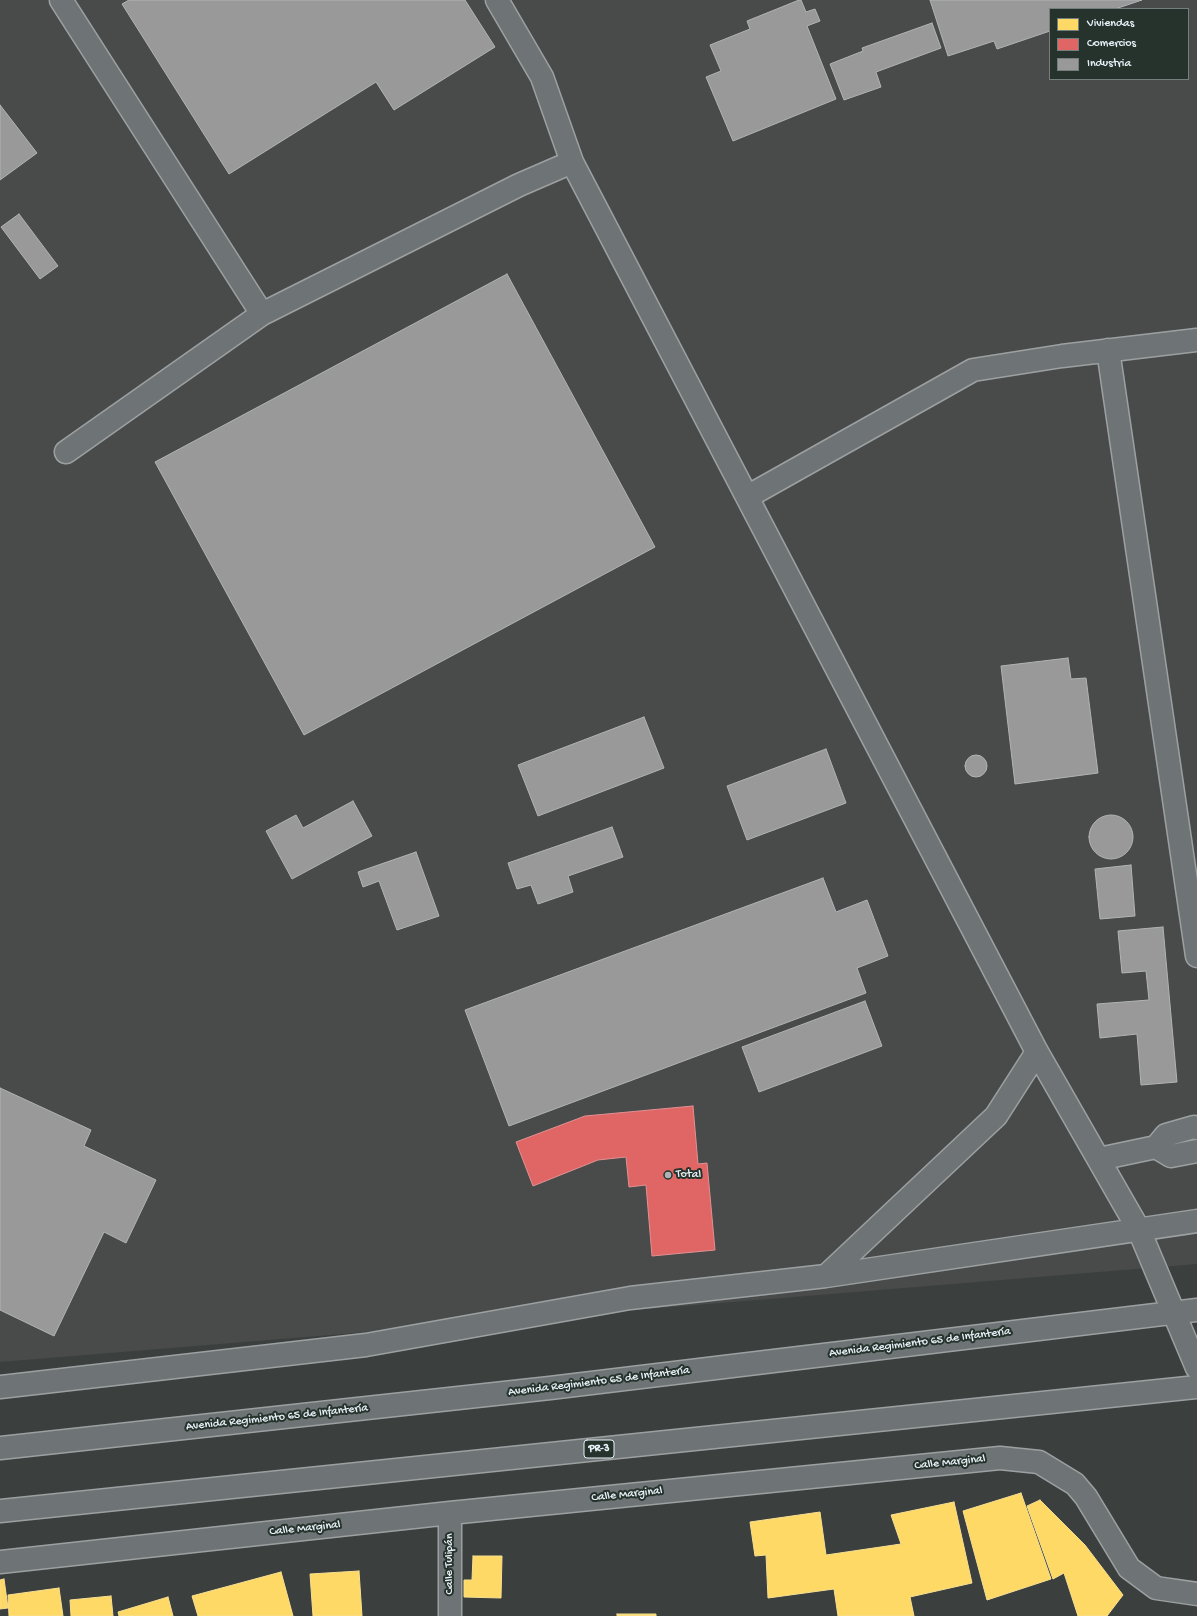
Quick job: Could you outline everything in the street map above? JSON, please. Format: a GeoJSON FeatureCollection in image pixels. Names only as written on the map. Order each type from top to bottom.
{"type":"FeatureCollection","features":[{"type":"Feature","properties":{"kind":"street"},"geometry":{"type":"LineString","coordinates":[[61,0],[262,314]]}},
{"type":"Feature","properties":{"kind":"street"},"geometry":{"type":"LineString","coordinates":[[497,0],[542,77],[572,162],[747,497],[1038,1052],[1140,1230],[1197,1368]]}},
{"type":"Feature","properties":{"kind":"street"},"geometry":{"type":"LineString","coordinates":[[66,452],[262,314],[519,185],[572,162]]}},
{"type":"Feature","properties":{"kind":"street"},"geometry":{"type":"LineString","coordinates":[[747,497],[973,370],[1062,356],[1197,340]]}},
{"type":"Feature","properties":{"kind":"street"},"geometry":{"type":"LineString","coordinates":[[1108,350],[1197,956]]}},
{"type":"Feature","properties":{"kind":"street"},"geometry":{"type":"LineString","coordinates":[[826,1276],[996,1116],[1038,1052]]}},
{"type":"Feature","properties":{"kind":"street"},"geometry":{"type":"LineString","coordinates":[[1099,1159],[1156,1147],[1166,1135],[1194,1127],[1197,1128]]}},
{"type":"Feature","properties":{"kind":"street"},"geometry":{"type":"LineString","coordinates":[[1156,1147],[1171,1156],[1197,1150]]}},
{"type":"Feature","properties":{"kind":"street"},"geometry":{"type":"LineString","coordinates":[[0,1387],[366,1345],[630,1298],[826,1276],[1197,1221]]}},
{"type":"Feature","properties":{"kind":"street","name":"Avenida Regimiento 65 de Infantería"},"geometry":{"type":"LineString","coordinates":[[0,1448],[550,1388],[1197,1310]]}},
{"type":"Feature","properties":{"kind":"street","name":"PR-3"},"geometry":{"type":"LineString","coordinates":[[0,1511],[1197,1387]]}},
{"type":"Feature","properties":{"kind":"street","name":"Calle Marginal"},"geometry":{"type":"LineString","coordinates":[[0,1562],[450,1513],[1000,1458],[1039,1462],[1075,1484],[1130,1568],[1156,1588],[1197,1594]]}},
{"type":"Feature","properties":{"kind":"street","name":"Calle Tulipán"},"geometry":{"type":"LineString","coordinates":[[450,1513],[450,1616]]}},
{"type":"Feature","properties":{"kind":"shaded area"},"geometry":{"type":"Polygon","coordinates":[[[0,0],[1197,0],[1197,1264],[0,1362],[0,0]]]}},
{"type":"Feature","properties":{"kind":"building: Viviendas"},"geometry":{"type":"Polygon","coordinates":[[[1021,1493],[1051,1579],[987,1600],[963,1511],[1021,1493]]]}},
{"type":"Feature","properties":{"kind":"building: Viviendas"},"geometry":{"type":"Polygon","coordinates":[[[1040,1500],[1085,1545],[1123,1595],[1107,1616],[1078,1616],[1064,1573],[1053,1579],[1027,1506],[1040,1500]]]}},
{"type":"Feature","properties":{"kind":"building: Viviendas"},"geometry":{"type":"Polygon","coordinates":[[[954,1502],[972,1583],[910,1597],[914,1616],[838,1616],[834,1589],[768,1598],[766,1555],[755,1556],[750,1522],[820,1512],[826,1555],[901,1544],[891,1515],[954,1502]]]}},
{"type":"Feature","properties":{"kind":"building: Viviendas"},"geometry":{"type":"Polygon","coordinates":[[[473,1556],[502,1556],[501,1598],[464,1597],[464,1580],[472,1580],[473,1556]]]}},
{"type":"Feature","properties":{"kind":"building: Viviendas"},"geometry":{"type":"Polygon","coordinates":[[[359,1571],[362,1616],[313,1616],[310,1574],[359,1571]]]}},
{"type":"Feature","properties":{"kind":"building: Viviendas"},"geometry":{"type":"Polygon","coordinates":[[[281,1572],[293,1616],[198,1616],[192,1596],[281,1572]]]}},
{"type":"Feature","properties":{"kind":"building: Viviendas"},"geometry":{"type":"Polygon","coordinates":[[[4,1579],[8,1608],[0,1609],[0,1580],[4,1579]]]}},
{"type":"Feature","properties":{"kind":"building: Viviendas"},"geometry":{"type":"Polygon","coordinates":[[[59,1588],[63,1616],[9,1616],[8,1595],[59,1588]]]}},
{"type":"Feature","properties":{"kind":"building: Viviendas"},"geometry":{"type":"Polygon","coordinates":[[[111,1596],[113,1616],[71,1616],[70,1600],[111,1596]]]}},
{"type":"Feature","properties":{"kind":"building: Viviendas"},"geometry":{"type":"Polygon","coordinates":[[[168,1597],[173,1616],[119,1616],[118,1612],[168,1597]]]}},
{"type":"Feature","properties":{"kind":"building: Viviendas"},"geometry":{"type":"Polygon","coordinates":[[[617,1614],[656,1614],[656,1616],[617,1616],[617,1614]]]}},
{"type":"Feature","properties":{"kind":"building: Comercios","name":"Total"},"geometry":{"type":"Polygon","coordinates":[[[693,1106],[698,1164],[707,1163],[715,1250],[652,1256],[646,1185],[629,1187],[626,1157],[598,1160],[533,1186],[516,1142],[585,1116],[693,1106]]]}},
{"type":"Feature","properties":{"kind":"building: Industria"},"geometry":{"type":"Polygon","coordinates":[[[129,0],[465,0],[495,47],[394,110],[376,82],[229,174],[122,4],[129,0]]]}},
{"type":"Feature","properties":{"kind":"building: Industria"},"geometry":{"type":"Polygon","coordinates":[[[801,0],[806,12],[815,9],[820,21],[807,26],[836,99],[733,141],[706,77],[721,71],[710,45],[750,29],[747,21],[801,0]]]}},
{"type":"Feature","properties":{"kind":"building: Industria"},"geometry":{"type":"Polygon","coordinates":[[[930,0],[1142,0],[1118,8],[1049,8],[1049,31],[997,49],[994,41],[948,56],[930,0]]]}},
{"type":"Feature","properties":{"kind":"building: Industria"},"geometry":{"type":"Polygon","coordinates":[[[932,23],[941,48],[876,72],[881,87],[844,100],[830,64],[863,51],[862,48],[932,23]]]}},
{"type":"Feature","properties":{"kind":"building: Industria"},"geometry":{"type":"Polygon","coordinates":[[[0,105],[37,153],[0,180],[0,105]]]}},
{"type":"Feature","properties":{"kind":"building: Industria"},"geometry":{"type":"Polygon","coordinates":[[[19,214],[58,266],[40,279],[1,227],[19,214]]]}},
{"type":"Feature","properties":{"kind":"building: Industria"},"geometry":{"type":"Polygon","coordinates":[[[507,274],[655,547],[304,735],[155,462],[507,274]]]}},
{"type":"Feature","properties":{"kind":"building: Industria"},"geometry":{"type":"Polygon","coordinates":[[[1068,658],[1071,679],[1086,678],[1098,773],[1015,784],[1001,666],[1068,658]]]}},
{"type":"Feature","properties":{"kind":"building: Industria"},"geometry":{"type":"Polygon","coordinates":[[[644,717],[664,768],[538,816],[518,765],[644,717]]]}},
{"type":"Feature","properties":{"kind":"building: Industria"},"geometry":{"type":"Polygon","coordinates":[[[826,749],[846,803],[747,840],[727,786],[826,749]]]}},
{"type":"Feature","properties":{"kind":"building: Industria"},"geometry":{"type":"Polygon","coordinates":[[[976,755],[980,756],[986,762],[986,770],[980,776],[976,777],[972,776],[966,770],[965,766],[966,762],[972,756],[976,755]]]}},
{"type":"Feature","properties":{"kind":"building: Industria"},"geometry":{"type":"Polygon","coordinates":[[[353,801],[372,836],[292,879],[266,831],[296,815],[303,828],[353,801]]]}},
{"type":"Feature","properties":{"kind":"building: Industria"},"geometry":{"type":"Polygon","coordinates":[[[1107,815],[1115,815],[1120,816],[1127,821],[1132,828],[1132,846],[1127,853],[1120,858],[1107,859],[1099,856],[1092,849],[1089,841],[1089,833],[1092,825],[1099,818],[1107,815]]]}},
{"type":"Feature","properties":{"kind":"building: Industria"},"geometry":{"type":"Polygon","coordinates":[[[612,827],[623,857],[568,876],[573,892],[538,904],[531,885],[517,889],[508,863],[612,827]]]}},
{"type":"Feature","properties":{"kind":"building: Industria"},"geometry":{"type":"Polygon","coordinates":[[[416,852],[439,916],[397,930],[379,881],[363,887],[358,872],[416,852]]]}},
{"type":"Feature","properties":{"kind":"building: Industria"},"geometry":{"type":"Polygon","coordinates":[[[1131,865],[1135,916],[1100,919],[1095,869],[1131,865]]]}},
{"type":"Feature","properties":{"kind":"building: Industria"},"geometry":{"type":"Polygon","coordinates":[[[823,878],[836,912],[867,900],[888,956],[857,968],[866,993],[509,1126],[465,1010],[823,878]]]}},
{"type":"Feature","properties":{"kind":"building: Industria"},"geometry":{"type":"Polygon","coordinates":[[[1163,927],[1177,1082],[1141,1085],[1137,1034],[1100,1038],[1097,1004],[1149,1000],[1146,971],[1122,973],[1118,931],[1163,927]]]}},
{"type":"Feature","properties":{"kind":"building: Industria"},"geometry":{"type":"Polygon","coordinates":[[[865,1001],[882,1046],[759,1092],[742,1047],[865,1001]]]}},
{"type":"Feature","properties":{"kind":"building: Industria"},"geometry":{"type":"Polygon","coordinates":[[[0,1088],[91,1130],[84,1146],[156,1180],[126,1243],[104,1232],[54,1336],[0,1310],[0,1088]]]}},
{"type":"Feature","properties":{"kind":"place","name":"Total"},"geometry":{"type":"Point","coordinates":[668,1175]}}]}
